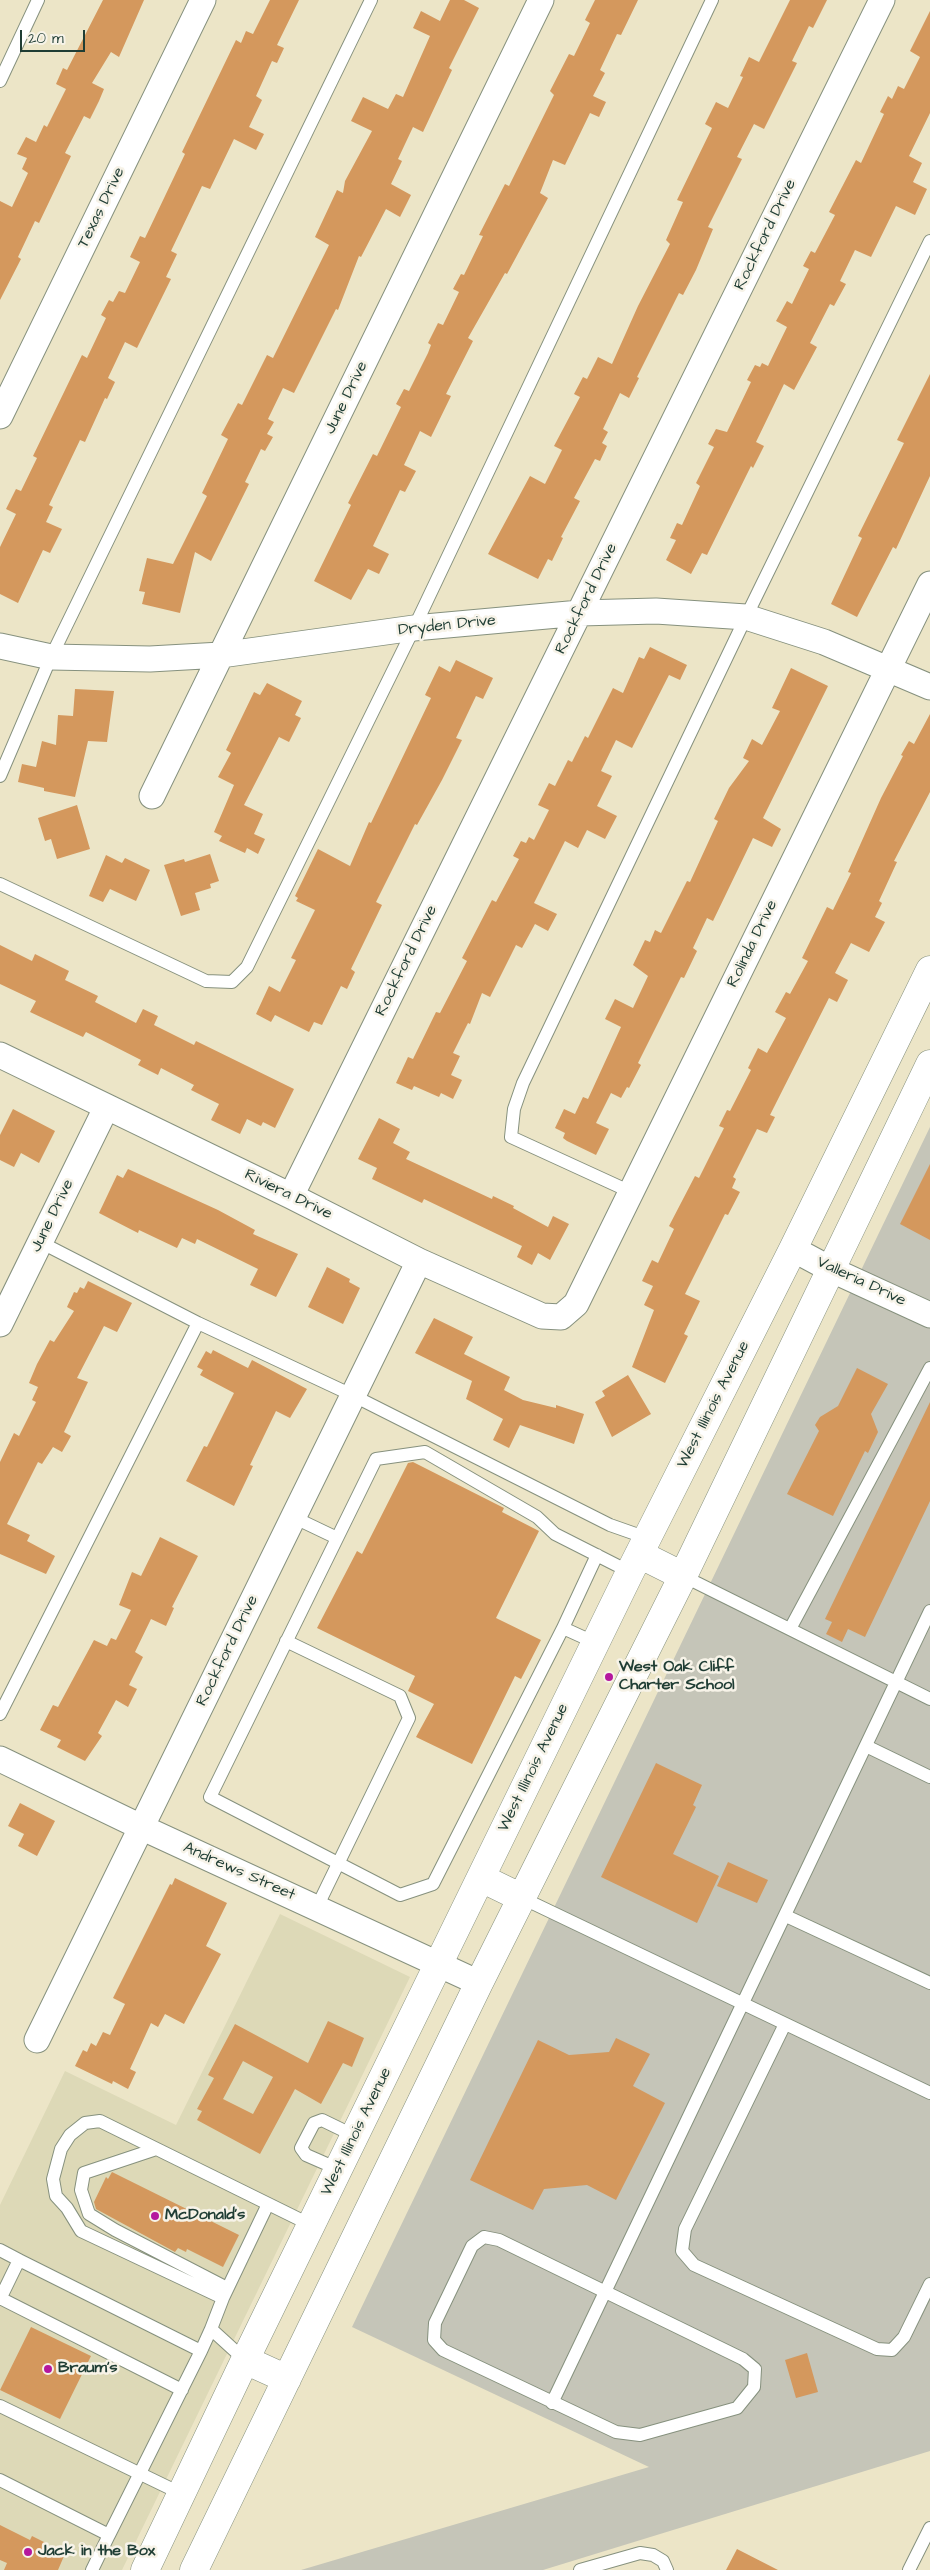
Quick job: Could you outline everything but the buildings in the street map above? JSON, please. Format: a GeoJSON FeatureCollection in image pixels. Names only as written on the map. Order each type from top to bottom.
{"type":"FeatureCollection","features":[{"type":"Feature","properties":{"kind":"main road","name":"West Illinois Avenue"},"geometry":{"type":"LineString","coordinates":[[145,2570],[245,2360],[638,1555],[793,1249],[922,1004],[930,970]]}},
{"type":"Feature","properties":{"kind":"main road"},"geometry":{"type":"LineString","coordinates":[[194,2570],[479,1983],[683,1576],[930,1064]]}},
{"type":"Feature","properties":{"kind":"main road"},"geometry":{"type":"LineString","coordinates":[[638,1555],[683,1576]]}},
{"type":"Feature","properties":{"kind":"main road"},"geometry":{"type":"LineString","coordinates":[[481,1878],[522,1898]]}},
{"type":"Feature","properties":{"kind":"main road"},"geometry":{"type":"LineString","coordinates":[[245,2360],[287,2379]]}},
{"type":"Feature","properties":{"kind":"street","name":"Texas Drive"},"geometry":{"type":"LineString","coordinates":[[0,416],[203,0]]}},
{"type":"Feature","properties":{"kind":"street","name":"June Drive"},"geometry":{"type":"LineString","coordinates":[[152,796],[541,0]]}},
{"type":"Feature","properties":{"kind":"street","name":"Rockford Drive"},"geometry":{"type":"LineString","coordinates":[[291,1196],[882,0]]}},
{"type":"Feature","properties":{"kind":"street","name":"Rolinda Drive"},"geometry":{"type":"LineString","coordinates":[[576,1304],[930,584]]}},
{"type":"Feature","properties":{"kind":"street","name":"Dryden Drive"},"geometry":{"type":"LineString","coordinates":[[0,646],[51,657],[150,659],[221,655],[414,628],[580,613],[656,611],[746,617],[824,642],[888,668]]}},
{"type":"Feature","properties":{"kind":"street"},"geometry":{"type":"LineString","coordinates":[[888,668],[930,687]]}},
{"type":"Feature","properties":{"kind":"street","name":"Riviera Drive"},"geometry":{"type":"LineString","coordinates":[[0,1055],[291,1196],[419,1261],[542,1316],[561,1318],[576,1304]]}},
{"type":"Feature","properties":{"kind":"street","name":"June Drive"},"geometry":{"type":"LineString","coordinates":[[0,1324],[106,1108]]}},
{"type":"Feature","properties":{"kind":"street","name":"Valleria Drive"},"geometry":{"type":"LineString","coordinates":[[793,1249],[832,1270],[930,1315]]}},
{"type":"Feature","properties":{"kind":"street","name":"Rockford Drive"},"geometry":{"type":"LineString","coordinates":[[37,2040],[143,1828],[419,1261]]}},
{"type":"Feature","properties":{"kind":"street","name":"Andrews Street"},"geometry":{"type":"LineString","coordinates":[[0,1759],[143,1828],[479,1983]]}},
{"type":"Feature","properties":{"kind":"lane"},"geometry":{"type":"LineString","coordinates":[[0,81],[38,0]]}},
{"type":"Feature","properties":{"kind":"lane"},"geometry":{"type":"LineString","coordinates":[[0,776],[51,657],[371,0]]}},
{"type":"Feature","properties":{"kind":"lane"},"geometry":{"type":"LineString","coordinates":[[0,884],[206,981],[232,982],[247,967],[414,628],[712,0]]}},
{"type":"Feature","properties":{"kind":"lane"},"geometry":{"type":"LineString","coordinates":[[631,1192],[512,1137],[514,1109],[523,1083],[746,617],[930,241]]}},
{"type":"Feature","properties":{"kind":"lane"},"geometry":{"type":"LineString","coordinates":[[40,1242],[198,1323],[352,1396],[610,1525],[638,1555]]}},
{"type":"Feature","properties":{"kind":"lane"},"geometry":{"type":"LineString","coordinates":[[0,1714],[198,1323]]}},
{"type":"Feature","properties":{"kind":"lane"},"geometry":{"type":"LineString","coordinates":[[790,1629],[930,1368]]}},
{"type":"Feature","properties":{"kind":"lane"},"geometry":{"type":"LineString","coordinates":[[597,1555],[563,1628],[433,1884],[400,1895],[210,1797],[376,1459],[425,1452],[537,1517],[554,1534],[597,1555],[638,1555]]}},
{"type":"Feature","properties":{"kind":"lane"},"geometry":{"type":"LineString","coordinates":[[293,1517],[337,1538]]}},
{"type":"Feature","properties":{"kind":"lane"},"geometry":{"type":"LineString","coordinates":[[683,1576],[930,1699]]}},
{"type":"Feature","properties":{"kind":"lane"},"geometry":{"type":"LineString","coordinates":[[552,2403],[930,1611]]}},
{"type":"Feature","properties":{"kind":"lane"},"geometry":{"type":"LineString","coordinates":[[563,1628],[596,1643]]}},
{"type":"Feature","properties":{"kind":"lane"},"geometry":{"type":"LineString","coordinates":[[286,1641],[400,1696],[409,1718],[317,1907]]}},
{"type":"Feature","properties":{"kind":"lane"},"geometry":{"type":"LineString","coordinates":[[866,1746],[930,1777]]}},
{"type":"Feature","properties":{"kind":"lane"},"geometry":{"type":"LineString","coordinates":[[522,1898],[930,2093]]}},
{"type":"Feature","properties":{"kind":"lane"},"geometry":{"type":"LineString","coordinates":[[786,1916],[930,1983]]}},
{"type":"Feature","properties":{"kind":"lane"},"geometry":{"type":"LineString","coordinates":[[785,2024],[685,2228],[682,2251],[694,2265],[877,2349],[892,2350],[904,2337],[930,2284]]}},
{"type":"Feature","properties":{"kind":"lane"},"geometry":{"type":"LineString","coordinates":[[338,2170],[306,2155],[301,2148],[314,2123],[322,2120],[355,2136]]}},
{"type":"Feature","properties":{"kind":"lane"},"geometry":{"type":"LineString","coordinates":[[225,2293],[81,2231],[56,2196],[53,2179],[60,2149],[70,2135],[85,2123],[100,2121],[311,2225]]}},
{"type":"Feature","properties":{"kind":"lane"},"geometry":{"type":"LineString","coordinates":[[156,2149],[84,2173],[81,2190],[89,2214],[225,2293]]}},
{"type":"Feature","properties":{"kind":"lane"},"geometry":{"type":"LineString","coordinates":[[92,2570],[201,2351],[225,2293],[268,2204]]}},
{"type":"Feature","properties":{"kind":"lane"},"geometry":{"type":"LineString","coordinates":[[484,2237],[499,2240],[606,2292],[743,2359],[755,2369],[754,2387],[737,2408],[640,2435],[616,2432],[552,2403],[443,2350],[434,2340],[435,2323],[472,2246],[484,2237]]}},
{"type":"Feature","properties":{"kind":"lane"},"geometry":{"type":"LineString","coordinates":[[0,2250],[201,2351]]}},
{"type":"Feature","properties":{"kind":"lane"},"geometry":{"type":"LineString","coordinates":[[19,2260],[0,2299],[182,2390]]}},
{"type":"Feature","properties":{"kind":"lane"},"geometry":{"type":"LineString","coordinates":[[211,2329],[245,2360]]}},
{"type":"Feature","properties":{"kind":"lane"},"geometry":{"type":"LineString","coordinates":[[0,2406],[182,2494]]}},
{"type":"Feature","properties":{"kind":"lane"},"geometry":{"type":"LineString","coordinates":[[0,2480],[109,2535]]}},
{"type":"Feature","properties":{"kind":"lane"},"geometry":{"type":"LineString","coordinates":[[909,2570],[930,2528]]}},
{"type":"Feature","properties":{"kind":"lane"},"geometry":{"type":"LineString","coordinates":[[580,2570],[640,2553],[654,2554],[663,2561],[667,2570]]}},
{"type":"Feature","properties":{"kind":"shaded area"},"geometry":{"type":"Polygon","coordinates":[[[930,1127],[930,2451],[543,2570],[301,2570],[649,2467],[352,2327],[930,1127]]]}},
{"type":"Feature","properties":{"kind":"shaded area"},"geometry":{"type":"Polygon","coordinates":[[[280,1914],[410,1977],[122,2570],[0,2570],[0,2205],[65,2071],[176,2125],[280,1914]]]}},
{"type":"Feature","properties":{"kind":"place","name":"West Oak Cliff Charter School"},"geometry":{"type":"Point","coordinates":[609,1677]}},
{"type":"Feature","properties":{"kind":"place","name":"McDonald's"},"geometry":{"type":"Point","coordinates":[155,2216]}},
{"type":"Feature","properties":{"kind":"place","name":"Braum's"},"geometry":{"type":"Point","coordinates":[48,2369]}},
{"type":"Feature","properties":{"kind":"place","name":"Jack in the Box"},"geometry":{"type":"Point","coordinates":[28,2552]}}]}
